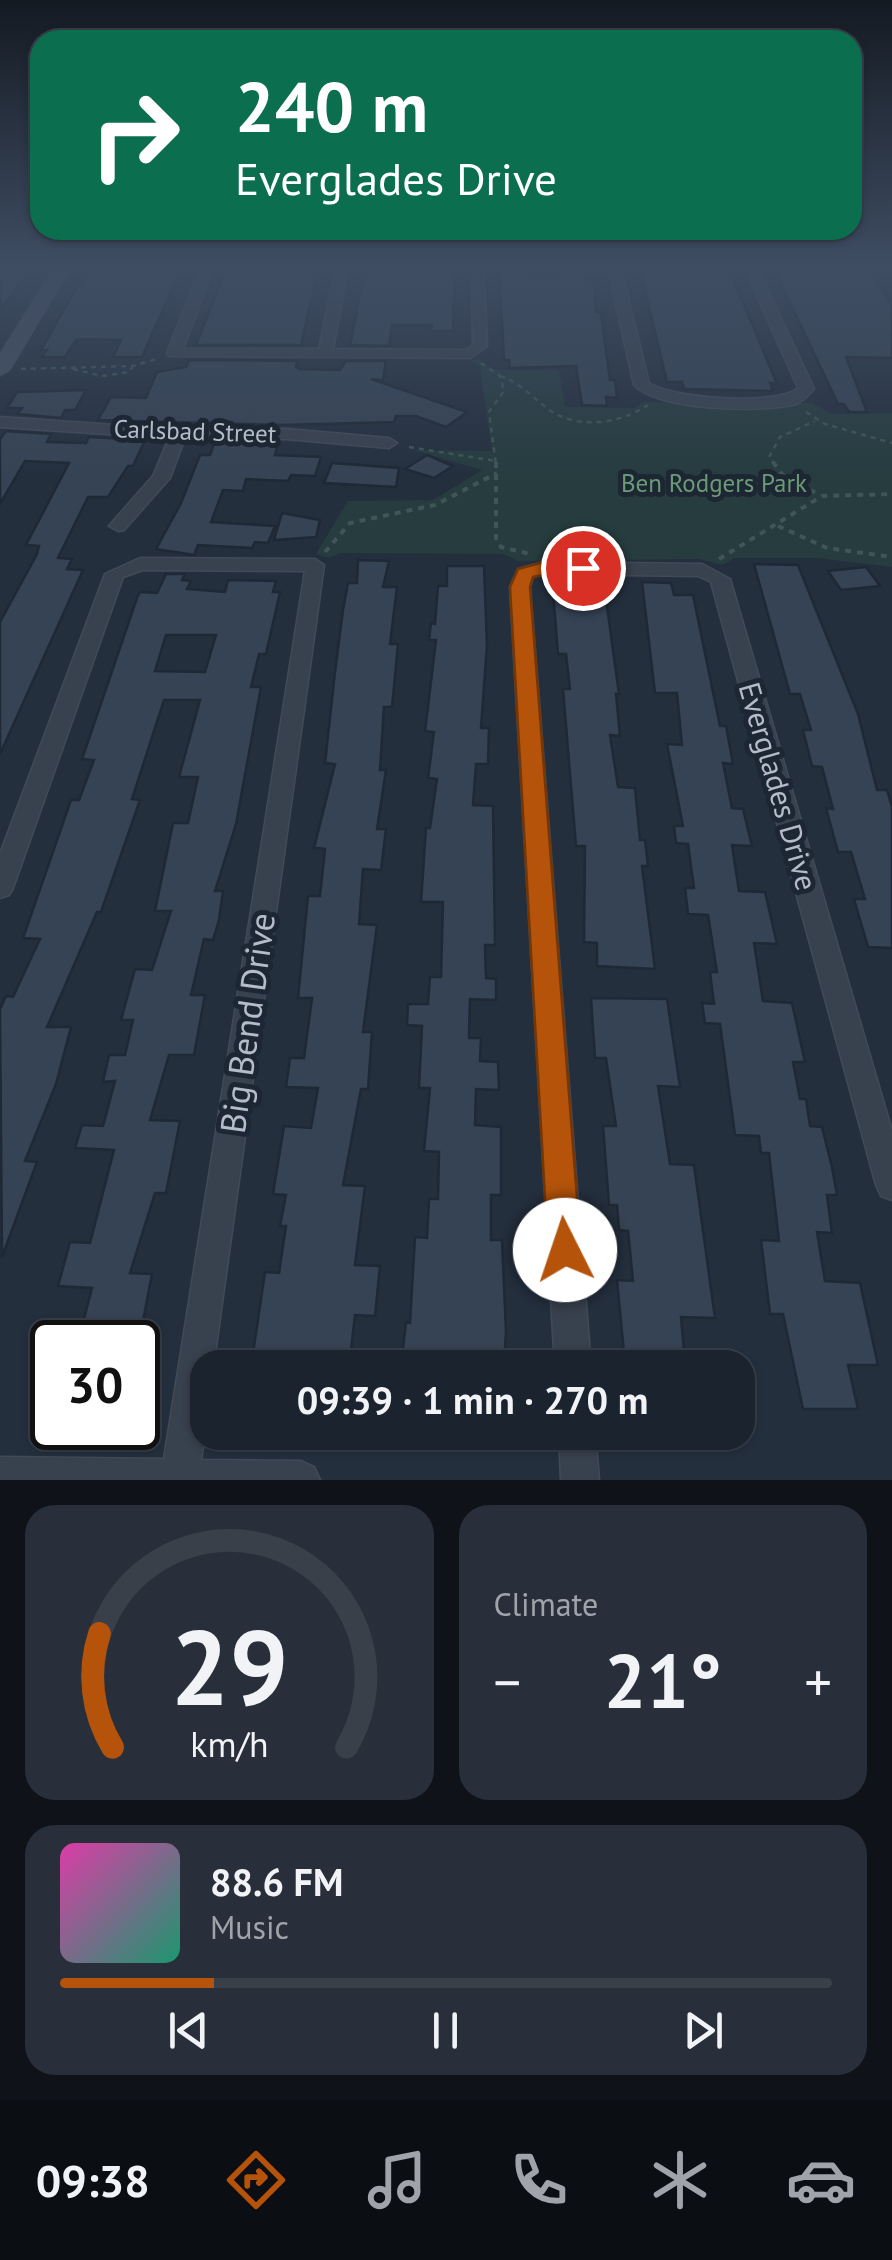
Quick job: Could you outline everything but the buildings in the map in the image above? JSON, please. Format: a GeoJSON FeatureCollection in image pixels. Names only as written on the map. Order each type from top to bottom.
{"type":"FeatureCollection","features":[{"type":"Feature","properties":{"kind":"street"},"geometry":{"type":"LineString","coordinates":[[0,370],[20,338]]}},
{"type":"Feature","properties":{"kind":"street"},"geometry":{"type":"LineString","coordinates":[[180,338],[174,353],[470,354],[480,346],[480,338]]}},
{"type":"Feature","properties":{"kind":"street"},"geometry":{"type":"LineString","coordinates":[[325,354],[328,338]]}},
{"type":"Feature","properties":{"kind":"street"},"geometry":{"type":"LineString","coordinates":[[631,338],[642,386],[651,400],[781,400],[805,394],[781,338]]}},
{"type":"Feature","properties":{"kind":"street","name":"Carlsbad Street"},"geometry":{"type":"LineString","coordinates":[[0,422],[179,433],[286,434],[389,443]]}},
{"type":"Feature","properties":{"kind":"street"},"geometry":{"type":"LineString","coordinates":[[118,526],[161,478],[179,433]]}},
{"type":"Feature","properties":{"kind":"street"},"geometry":{"type":"LineString","coordinates":[[0,888],[115,574],[140,564],[315,566]]}},
{"type":"Feature","properties":{"kind":"street","name":"Big Bend Drive"},"geometry":{"type":"LineString","coordinates":[[179,1479],[315,566]]}},
{"type":"Feature","properties":{"kind":"street"},"geometry":{"type":"LineString","coordinates":[[571,1350],[520,587],[534,570],[702,570]]}},
{"type":"Feature","properties":{"kind":"street","name":"Everglades Drive"},"geometry":{"type":"LineString","coordinates":[[702,570],[720,579],[892,1185]]}},
{"type":"Feature","properties":{"kind":"street"},"geometry":{"type":"LineString","coordinates":[[578,1450],[580,1480]]}},
{"type":"Feature","properties":{"kind":"street"},"geometry":{"type":"LineString","coordinates":[[0,1476],[301,1480]]}},
{"type":"Feature","properties":{"kind":"path"},"geometry":{"type":"LineString","coordinates":[[0,370],[132,366],[174,353]]}},
{"type":"Feature","properties":{"kind":"path"},"geometry":{"type":"LineString","coordinates":[[470,354],[500,376],[525,384],[556,414],[571,419],[625,418],[651,400]]}},
{"type":"Feature","properties":{"kind":"path"},"geometry":{"type":"LineString","coordinates":[[73,369],[114,376],[130,372],[132,366]]}},
{"type":"Feature","properties":{"kind":"path"},"geometry":{"type":"LineString","coordinates":[[500,376],[504,396],[488,412],[497,473],[497,544],[532,555],[534,570]]}},
{"type":"Feature","properties":{"kind":"path"},"geometry":{"type":"LineString","coordinates":[[798,406],[814,422]]}},
{"type":"Feature","properties":{"kind":"path"},"geometry":{"type":"LineString","coordinates":[[892,443],[814,422],[780,436],[769,450],[778,473],[808,492],[862,498],[892,494]]}},
{"type":"Feature","properties":{"kind":"path"},"geometry":{"type":"LineString","coordinates":[[389,443],[496,461]]}},
{"type":"Feature","properties":{"kind":"path"},"geometry":{"type":"LineString","coordinates":[[315,566],[337,534],[350,523],[435,506],[497,473]]}},
{"type":"Feature","properties":{"kind":"path"},"geometry":{"type":"LineString","coordinates":[[808,492],[806,496],[811,500]]}},
{"type":"Feature","properties":{"kind":"path"},"geometry":{"type":"LineString","coordinates":[[702,570],[776,524],[781,516],[821,496]]}},
{"type":"Feature","properties":{"kind":"path"},"geometry":{"type":"LineString","coordinates":[[776,524],[802,540],[826,548],[892,557]]}},
{"type":"Feature","properties":{"kind":"green space","name":"Ben Rodgers Park"},"geometry":{"type":"Polygon","coordinates":[[[478,359],[494,370],[559,370],[565,407],[634,408],[643,402],[812,403],[832,414],[892,413],[892,567],[817,558],[734,558],[723,565],[699,559],[518,561],[503,554],[340,553],[329,558],[316,554],[348,501],[433,500],[482,470],[413,450],[492,451],[480,367],[470,360],[478,359]]]}},
{"type":"Feature","properties":{"kind":"route"},"geometry":{"type":"LineString","coordinates":[[565,1250],[520,587],[525,574],[544,568],[583,568]]}}]}
